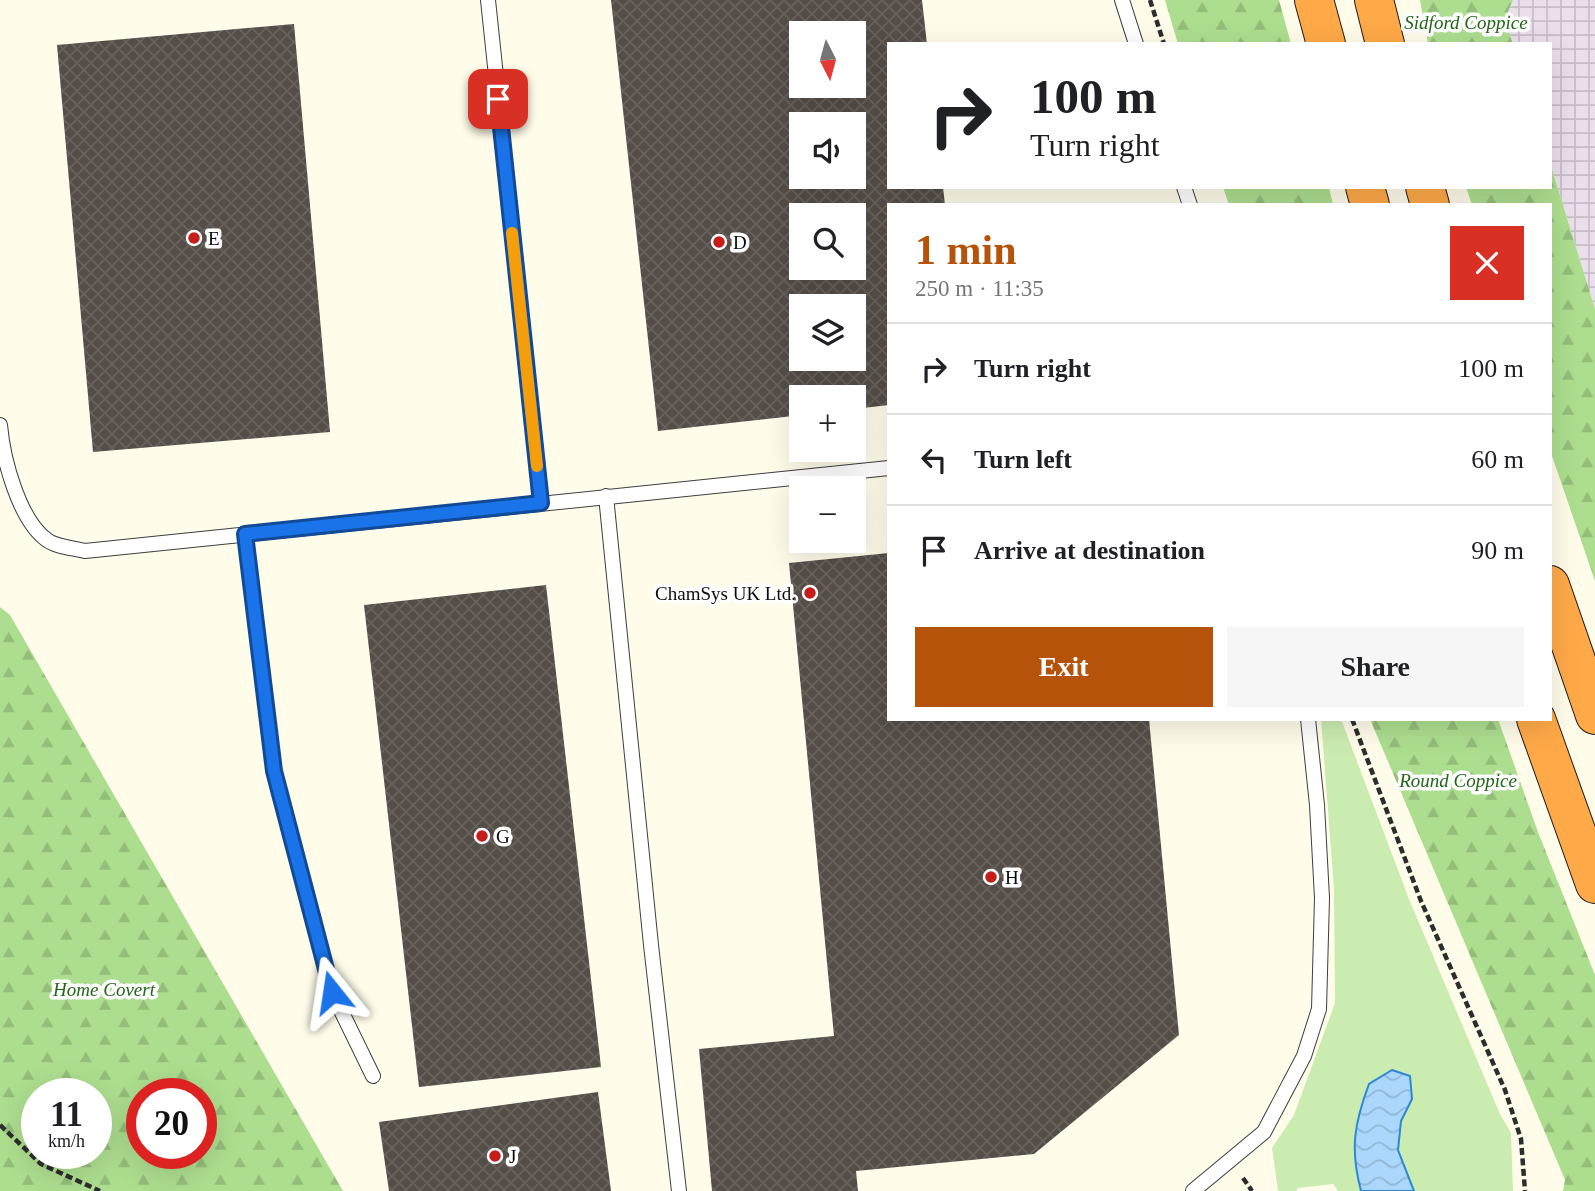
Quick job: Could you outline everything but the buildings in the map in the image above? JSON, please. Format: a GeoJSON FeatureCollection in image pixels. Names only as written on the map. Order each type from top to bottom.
{"type":"FeatureCollection","features":[{"type":"Feature","properties":{"kind":"highway"},"geometry":{"type":"LineString","coordinates":[[1314,0],[1325,42]]}},
{"type":"Feature","properties":{"kind":"highway"},"geometry":{"type":"LineString","coordinates":[[1374,0],[1384,42]]}},
{"type":"Feature","properties":{"kind":"highway"},"geometry":{"type":"LineString","coordinates":[[1552,591],[1595,715]]}},
{"type":"Feature","properties":{"kind":"highway"},"geometry":{"type":"LineString","coordinates":[[1537,721],[1595,884]]}},
{"type":"Feature","properties":{"kind":"lane"},"geometry":{"type":"LineString","coordinates":[[488,0],[541,503]]}},
{"type":"Feature","properties":{"kind":"lane"},"geometry":{"type":"LineString","coordinates":[[1122,0],[1135,42]]}},
{"type":"Feature","properties":{"kind":"lane"},"geometry":{"type":"LineString","coordinates":[[0,425],[3,453],[25,514],[48,541],[85,551],[887,468]]}},
{"type":"Feature","properties":{"kind":"lane"},"geometry":{"type":"LineString","coordinates":[[606,496],[650,945],[679,1191]]}},
{"type":"Feature","properties":{"kind":"lane"},"geometry":{"type":"LineString","coordinates":[[245,534],[274,771],[332,992],[373,1076]]}},
{"type":"Feature","properties":{"kind":"lane"},"geometry":{"type":"LineString","coordinates":[[1193,1191],[1264,1132],[1304,1056],[1319,1009],[1322,898],[1317,805],[1308,721]]}},
{"type":"Feature","properties":{"kind":"path"},"geometry":{"type":"LineString","coordinates":[[1150,0],[1163,42]]}},
{"type":"Feature","properties":{"kind":"path"},"geometry":{"type":"LineString","coordinates":[[1353,721],[1421,901],[1505,1090],[1521,1139],[1525,1191]]}},
{"type":"Feature","properties":{"kind":"path"},"geometry":{"type":"LineString","coordinates":[[0,1125],[41,1164],[100,1191]]}},
{"type":"Feature","properties":{"kind":"shaded area"},"geometry":{"type":"Polygon","coordinates":[[[1513,0],[1595,0],[1595,309],[1552,169],[1552,42],[1512,42],[1505,19],[1513,0]]]}},
{"type":"Feature","properties":{"kind":"green space"},"geometry":{"type":"Polygon","coordinates":[[[1165,0],[1279,0],[1290,42],[1177,42],[1165,0]]]}},
{"type":"Feature","properties":{"kind":"green space","name":"Sidford Coppice"},"geometry":{"type":"Polygon","coordinates":[[[1420,0],[1513,0],[1505,19],[1512,42],[1428,42],[1420,0]]]}},
{"type":"Feature","properties":{"kind":"green space"},"geometry":{"type":"Polygon","coordinates":[[[1552,169],[1595,309],[1595,581],[1552,456],[1552,203],[1471,203],[1467,189],[1552,189],[1552,169]]]}},
{"type":"Feature","properties":{"kind":"green space"},"geometry":{"type":"Polygon","coordinates":[[[1224,189],[1329,189],[1333,203],[1228,203],[1224,189]]]}},
{"type":"Feature","properties":{"kind":"green space","name":"Home Covert"},"geometry":{"type":"Polygon","coordinates":[[[0,607],[10,615],[343,1191],[0,1191],[0,607]]]}},
{"type":"Feature","properties":{"kind":"green space"},"geometry":{"type":"Polygon","coordinates":[[[1321,721],[1342,721],[1409,899],[1500,1114],[1511,1133],[1513,1191],[1338,1191],[1333,1184],[1298,1188],[1296,1191],[1278,1191],[1272,1148],[1294,1115],[1335,1003],[1334,889],[1321,721]]]}},
{"type":"Feature","properties":{"kind":"green space","name":"Round Coppice"},"geometry":{"type":"Polygon","coordinates":[[[1371,721],[1499,721],[1538,832],[1595,975],[1595,1191],[1563,1191],[1565,1180],[1371,721]]]}},
{"type":"Feature","properties":{"kind":"water"},"geometry":{"type":"Polygon","coordinates":[[[1392,1070],[1410,1076],[1412,1099],[1401,1121],[1398,1150],[1414,1191],[1361,1191],[1355,1149],[1360,1112],[1369,1084],[1392,1070]]]}},
{"type":"Feature","properties":{"kind":"slow traffic"},"geometry":{"type":"LineString","coordinates":[[512,233],[537,466]]}},
{"type":"Feature","properties":{"kind":"place","name":"E"},"geometry":{"type":"Point","coordinates":[194,238]}},
{"type":"Feature","properties":{"kind":"place","name":"D"},"geometry":{"type":"Point","coordinates":[719,242]}},
{"type":"Feature","properties":{"kind":"place","name":"ChamSys UK Ltd."},"geometry":{"type":"Point","coordinates":[810,593]}},
{"type":"Feature","properties":{"kind":"place","name":"G"},"geometry":{"type":"Point","coordinates":[482,836]}},
{"type":"Feature","properties":{"kind":"place","name":"H"},"geometry":{"type":"Point","coordinates":[991,877]}},
{"type":"Feature","properties":{"kind":"place","name":"J"},"geometry":{"type":"Point","coordinates":[495,1156]}},
{"type":"Feature","properties":{"kind":"route"},"geometry":{"type":"LineString","coordinates":[[332,992],[274,771],[245,534],[541,503],[498,99]]}}]}
